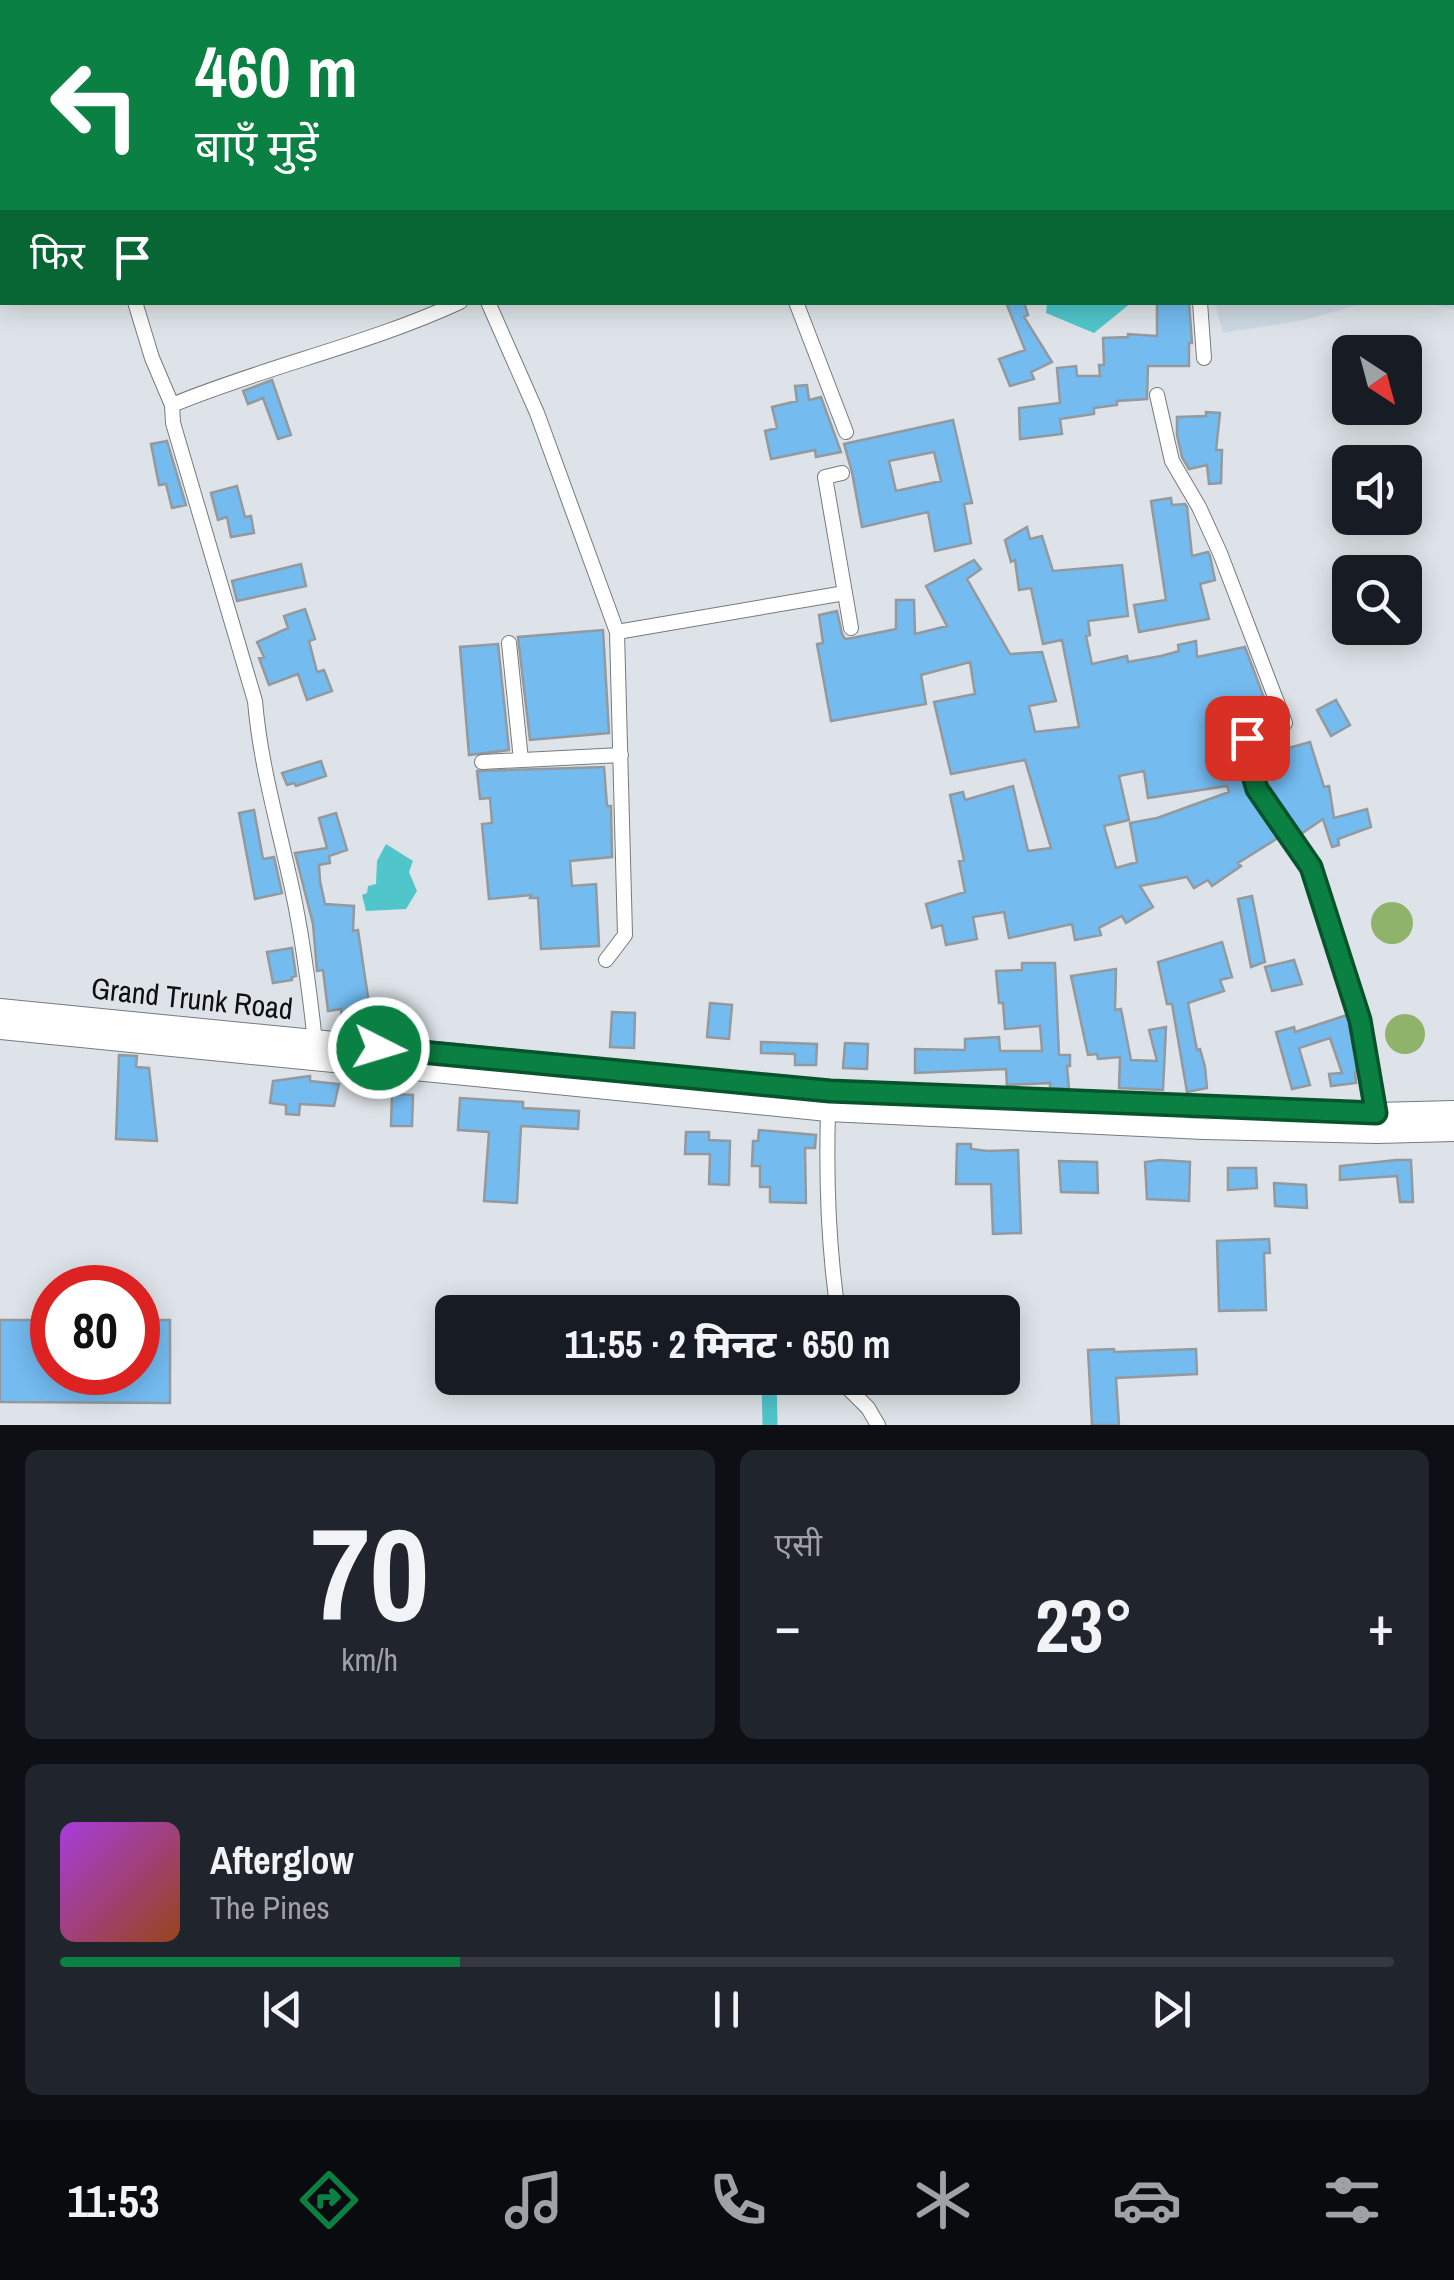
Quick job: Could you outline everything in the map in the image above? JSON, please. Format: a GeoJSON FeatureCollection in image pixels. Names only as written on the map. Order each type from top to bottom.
{"type":"FeatureCollection","features":[{"type":"Feature","properties":{"kind":"highway","name":"Grand Trunk Road"},"geometry":{"type":"LineString","coordinates":[[0,1009],[280,1048],[315,1042],[573,1077]]}},
{"type":"Feature","properties":{"kind":"highway","name":"Grand Trunk Road"},"geometry":{"type":"LineString","coordinates":[[0,1029],[280,1048],[759,1095],[1205,1119],[1377,1134],[1454,1131]]}},
{"type":"Feature","properties":{"kind":"highway","name":"Grand Trunk Road"},"geometry":{"type":"LineString","coordinates":[[759,1095],[828,1111],[1055,1112]]}},
{"type":"Feature","properties":{"kind":"highway","name":"Grand Trunk Road"},"geometry":{"type":"LineString","coordinates":[[1205,1119],[1454,1110]]}},
{"type":"Feature","properties":{"kind":"street"},"geometry":{"type":"LineString","coordinates":[[136,305],[172,406],[173,422],[255,702],[259,746],[290,878],[315,1042]]}},
{"type":"Feature","properties":{"kind":"street"},"geometry":{"type":"LineString","coordinates":[[172,406],[251,374],[408,324],[453,305]]}},
{"type":"Feature","properties":{"kind":"street"},"geometry":{"type":"LineString","coordinates":[[489,305],[537,414],[618,632],[625,935],[606,960]]}},
{"type":"Feature","properties":{"kind":"street"},"geometry":{"type":"LineString","coordinates":[[797,305],[846,432]]}},
{"type":"Feature","properties":{"kind":"street"},"geometry":{"type":"LineString","coordinates":[[1200,305],[1204,358]]}},
{"type":"Feature","properties":{"kind":"street"},"geometry":{"type":"LineString","coordinates":[[1156,395],[1172,461],[1220,553],[1285,723],[1247,738],[1250,766],[1257,789],[1311,867],[1360,1020],[1376,1113]]}},
{"type":"Feature","properties":{"kind":"street"},"geometry":{"type":"LineString","coordinates":[[842,473],[826,478],[851,628]]}},
{"type":"Feature","properties":{"kind":"street"},"geometry":{"type":"LineString","coordinates":[[618,632],[845,594]]}},
{"type":"Feature","properties":{"kind":"street"},"geometry":{"type":"LineString","coordinates":[[509,642],[521,760]]}},
{"type":"Feature","properties":{"kind":"street"},"geometry":{"type":"LineString","coordinates":[[482,762],[621,755]]}},
{"type":"Feature","properties":{"kind":"street"},"geometry":{"type":"LineString","coordinates":[[828,1111],[826,1179],[835,1295]]}},
{"type":"Feature","properties":{"kind":"street"},"geometry":{"type":"LineString","coordinates":[[855,1395],[878,1425]]}},
{"type":"Feature","properties":{"kind":"shaded area"},"geometry":{"type":"Polygon","coordinates":[[[1216,305],[1358,305],[1304,320],[1223,333],[1216,305]]]}},
{"type":"Feature","properties":{"kind":"green space"},"geometry":{"type":"Polygon","coordinates":[[[1392,902],[1407,908],[1413,923],[1407,938],[1392,944],[1377,938],[1371,923],[1377,908],[1392,902]]]}},
{"type":"Feature","properties":{"kind":"green space"},"geometry":{"type":"Polygon","coordinates":[[[1405,1014],[1419,1020],[1425,1034],[1419,1048],[1405,1054],[1391,1048],[1385,1034],[1391,1020],[1405,1014]]]}},
{"type":"Feature","properties":{"kind":"water"},"geometry":{"type":"Polygon","coordinates":[[[1047,305],[1129,305],[1094,333],[1046,313],[1047,305]]]}},
{"type":"Feature","properties":{"kind":"water"},"geometry":{"type":"Polygon","coordinates":[[[386,844],[413,861],[409,872],[417,891],[406,909],[366,911],[362,895],[367,893],[368,886],[376,884],[377,861],[386,844]]]}},
{"type":"Feature","properties":{"kind":"building"},"geometry":{"type":"Polygon","coordinates":[[[1007,305],[1025,305],[1028,315],[1024,317],[1052,362],[1031,372],[1034,379],[1010,386],[999,359],[1025,350],[1007,305]]]}},
{"type":"Feature","properties":{"kind":"building"},"geometry":{"type":"Polygon","coordinates":[[[1157,305],[1189,305],[1189,366],[1148,366],[1147,399],[1117,401],[1117,405],[1094,408],[1094,414],[1060,419],[1062,434],[1020,439],[1019,408],[1060,403],[1057,368],[1076,366],[1077,376],[1100,376],[1099,365],[1104,365],[1103,338],[1128,334],[1157,336],[1157,305]]]}},
{"type":"Feature","properties":{"kind":"building"},"geometry":{"type":"Polygon","coordinates":[[[272,380],[291,435],[278,439],[263,398],[248,404],[243,391],[272,380]]]}},
{"type":"Feature","properties":{"kind":"building"},"geometry":{"type":"Polygon","coordinates":[[[807,385],[809,400],[821,397],[841,452],[816,457],[815,450],[771,459],[765,431],[777,428],[772,407],[797,401],[795,386],[807,385]]]}},
{"type":"Feature","properties":{"kind":"building"},"geometry":{"type":"Polygon","coordinates":[[[1206,412],[1220,413],[1216,450],[1222,450],[1221,483],[1209,484],[1207,465],[1189,469],[1177,435],[1177,417],[1206,416],[1206,412]]]}},
{"type":"Feature","properties":{"kind":"building"},"geometry":{"type":"Polygon","coordinates":[[[953,420],[972,503],[964,504],[971,543],[935,551],[928,512],[862,527],[844,444],[953,420]],[[934,452],[889,461],[896,491],[941,481],[934,452]]]}},
{"type":"Feature","properties":{"kind":"building"},"geometry":{"type":"Polygon","coordinates":[[[167,441],[186,505],[172,508],[166,484],[159,485],[151,444],[167,441]]]}},
{"type":"Feature","properties":{"kind":"building"},"geometry":{"type":"Polygon","coordinates":[[[237,486],[245,517],[251,516],[254,533],[231,537],[227,517],[218,520],[211,493],[237,486]]]}},
{"type":"Feature","properties":{"kind":"building"},"geometry":{"type":"Polygon","coordinates":[[[1171,498],[1172,505],[1187,507],[1192,556],[1208,552],[1210,556],[1215,580],[1200,584],[1209,619],[1139,632],[1134,605],[1166,600],[1151,501],[1171,498]]]}},
{"type":"Feature","properties":{"kind":"building"},"geometry":{"type":"Polygon","coordinates":[[[1027,527],[1030,539],[1042,536],[1053,571],[1122,565],[1128,616],[1088,621],[1090,635],[1086,636],[1092,664],[1127,656],[1128,662],[1161,656],[1179,651],[1178,645],[1196,641],[1197,657],[1245,647],[1264,698],[1235,703],[1239,767],[1248,795],[1278,838],[1238,863],[1241,866],[1212,886],[1208,880],[1194,888],[1187,877],[1140,886],[1153,907],[1126,923],[1122,916],[1099,928],[1101,935],[1075,940],[1072,924],[1009,938],[1004,912],[973,917],[977,939],[946,945],[942,925],[932,928],[926,904],[965,892],[959,861],[964,860],[950,795],[963,792],[965,800],[1013,786],[1028,851],[1051,848],[1025,760],[951,774],[934,702],[975,694],[970,662],[921,675],[926,704],[831,721],[817,644],[823,643],[819,615],[837,611],[842,634],[845,639],[852,638],[896,629],[896,600],[914,600],[915,634],[947,626],[926,586],[974,560],[981,569],[967,579],[1010,654],[1042,652],[1056,701],[1029,706],[1035,732],[1079,727],[1062,640],[1043,644],[1031,588],[1019,590],[1015,560],[1011,562],[1005,540],[1027,527]],[[1144,771],[1119,776],[1129,820],[1104,826],[1116,868],[1137,862],[1130,823],[1157,818],[1229,792],[1227,786],[1148,798],[1144,771]]]}},
{"type":"Feature","properties":{"kind":"building"},"geometry":{"type":"Polygon","coordinates":[[[301,564],[306,586],[237,601],[232,581],[301,564]]]}},
{"type":"Feature","properties":{"kind":"building"},"geometry":{"type":"Polygon","coordinates":[[[305,609],[315,639],[309,641],[317,672],[324,670],[332,691],[307,700],[298,674],[269,685],[257,642],[288,628],[284,616],[305,609]]]}},
{"type":"Feature","properties":{"kind":"building"},"geometry":{"type":"Polygon","coordinates":[[[603,630],[609,733],[530,740],[518,637],[603,630]]]}},
{"type":"Feature","properties":{"kind":"building"},"geometry":{"type":"Polygon","coordinates":[[[498,644],[509,750],[469,755],[460,647],[498,644]]]}},
{"type":"Feature","properties":{"kind":"building"},"geometry":{"type":"Polygon","coordinates":[[[1336,700],[1350,725],[1331,736],[1317,710],[1336,700]]]}},
{"type":"Feature","properties":{"kind":"building"},"geometry":{"type":"Polygon","coordinates":[[[1310,742],[1324,787],[1329,786],[1334,818],[1367,809],[1371,827],[1338,839],[1339,845],[1332,847],[1323,819],[1301,834],[1267,784],[1260,764],[1259,753],[1310,742]]]}},
{"type":"Feature","properties":{"kind":"building"},"geometry":{"type":"Polygon","coordinates":[[[321,761],[326,776],[287,785],[282,773],[321,761]]]}},
{"type":"Feature","properties":{"kind":"building"},"geometry":{"type":"Polygon","coordinates":[[[604,767],[607,806],[611,806],[612,857],[570,861],[572,886],[596,884],[599,946],[541,949],[538,898],[530,898],[531,895],[489,899],[482,824],[492,823],[490,798],[480,799],[477,771],[604,767]]]}},
{"type":"Feature","properties":{"kind":"building"},"geometry":{"type":"Polygon","coordinates":[[[254,810],[263,859],[274,857],[282,893],[255,899],[239,813],[254,810]]]}},
{"type":"Feature","properties":{"kind":"building"},"geometry":{"type":"Polygon","coordinates":[[[336,813],[347,850],[329,856],[330,863],[319,865],[320,881],[325,904],[354,906],[353,931],[358,930],[371,1017],[356,1020],[342,1020],[341,1009],[328,1011],[323,970],[317,971],[313,924],[295,853],[327,848],[319,818],[336,813]]]}},
{"type":"Feature","properties":{"kind":"building"},"geometry":{"type":"Polygon","coordinates":[[[1252,896],[1265,962],[1251,967],[1238,899],[1252,896]]]}},
{"type":"Feature","properties":{"kind":"building"},"geometry":{"type":"Polygon","coordinates":[[[1222,942],[1232,977],[1220,980],[1224,991],[1188,1003],[1207,1088],[1187,1092],[1172,1004],[1167,1004],[1158,962],[1222,942]]]}},
{"type":"Feature","properties":{"kind":"building"},"geometry":{"type":"Polygon","coordinates":[[[292,948],[296,976],[273,983],[267,952],[292,948]]]}},
{"type":"Feature","properties":{"kind":"building"},"geometry":{"type":"Polygon","coordinates":[[[1294,960],[1302,984],[1272,991],[1265,967],[1294,960]]]}},
{"type":"Feature","properties":{"kind":"building"},"geometry":{"type":"Polygon","coordinates":[[[1022,963],[1055,963],[1059,1055],[1070,1055],[1069,1089],[1050,1088],[1050,1083],[1007,1085],[1006,1069],[915,1073],[915,1049],[965,1050],[965,1039],[999,1037],[1000,1051],[1042,1051],[1040,1026],[1005,1029],[1003,1003],[999,1003],[996,971],[1022,970],[1022,963]]]}},
{"type":"Feature","properties":{"kind":"building"},"geometry":{"type":"Polygon","coordinates":[[[1116,969],[1115,1010],[1121,1009],[1131,1060],[1157,1061],[1149,1030],[1166,1027],[1163,1090],[1119,1088],[1120,1057],[1098,1059],[1097,1054],[1088,1055],[1071,976],[1116,969]]]}},
{"type":"Feature","properties":{"kind":"building"},"geometry":{"type":"Polygon","coordinates":[[[710,1003],[732,1005],[729,1039],[707,1037],[710,1003]]]}},
{"type":"Feature","properties":{"kind":"building"},"geometry":{"type":"Polygon","coordinates":[[[612,1012],[635,1013],[634,1048],[610,1047],[612,1012]]]}},
{"type":"Feature","properties":{"kind":"building"},"geometry":{"type":"Polygon","coordinates":[[[1347,1015],[1358,1071],[1356,1083],[1331,1086],[1329,1074],[1342,1073],[1330,1038],[1299,1048],[1310,1085],[1292,1089],[1276,1032],[1294,1027],[1295,1032],[1347,1015]]]}},
{"type":"Feature","properties":{"kind":"building"},"geometry":{"type":"Polygon","coordinates":[[[761,1042],[817,1044],[816,1065],[795,1065],[795,1054],[761,1053],[761,1042]]]}},
{"type":"Feature","properties":{"kind":"building"},"geometry":{"type":"Polygon","coordinates":[[[845,1043],[868,1044],[867,1069],[843,1068],[845,1043]]]}},
{"type":"Feature","properties":{"kind":"building"},"geometry":{"type":"Polygon","coordinates":[[[119,1055],[137,1056],[136,1067],[149,1068],[157,1141],[116,1139],[119,1055]]]}},
{"type":"Feature","properties":{"kind":"building"},"geometry":{"type":"Polygon","coordinates":[[[310,1076],[310,1081],[339,1084],[334,1106],[300,1104],[299,1115],[286,1114],[286,1105],[270,1103],[273,1081],[310,1076]]]}},
{"type":"Feature","properties":{"kind":"building"},"geometry":{"type":"Polygon","coordinates":[[[392,1094],[413,1095],[412,1126],[391,1126],[392,1094]]]}},
{"type":"Feature","properties":{"kind":"building"},"geometry":{"type":"Polygon","coordinates":[[[460,1098],[523,1102],[523,1108],[579,1111],[578,1129],[521,1126],[517,1203],[484,1201],[489,1132],[458,1130],[460,1098]]]}},
{"type":"Feature","properties":{"kind":"building"},"geometry":{"type":"Polygon","coordinates":[[[759,1130],[816,1135],[815,1148],[805,1148],[806,1203],[770,1202],[770,1187],[760,1187],[760,1166],[752,1166],[753,1141],[758,1141],[759,1130]]]}},
{"type":"Feature","properties":{"kind":"building"},"geometry":{"type":"Polygon","coordinates":[[[686,1132],[709,1132],[709,1140],[730,1141],[729,1185],[709,1184],[710,1154],[685,1154],[686,1132]]]}},
{"type":"Feature","properties":{"kind":"building"},"geometry":{"type":"Polygon","coordinates":[[[957,1144],[971,1144],[971,1149],[988,1151],[1018,1150],[1021,1233],[993,1234],[991,1184],[956,1184],[957,1144]]]}},
{"type":"Feature","properties":{"kind":"building"},"geometry":{"type":"Polygon","coordinates":[[[1411,1160],[1413,1202],[1400,1202],[1397,1176],[1340,1180],[1340,1166],[1411,1160]]]}},
{"type":"Feature","properties":{"kind":"building"},"geometry":{"type":"Polygon","coordinates":[[[1059,1161],[1097,1162],[1098,1193],[1061,1192],[1059,1161]]]}},
{"type":"Feature","properties":{"kind":"building"},"geometry":{"type":"Polygon","coordinates":[[[1145,1162],[1190,1162],[1189,1201],[1147,1199],[1145,1162]]]}},
{"type":"Feature","properties":{"kind":"building"},"geometry":{"type":"Polygon","coordinates":[[[1228,1168],[1256,1168],[1257,1188],[1228,1190],[1228,1168]]]}},
{"type":"Feature","properties":{"kind":"building"},"geometry":{"type":"Polygon","coordinates":[[[1274,1183],[1306,1185],[1307,1208],[1275,1206],[1274,1183]]]}},
{"type":"Feature","properties":{"kind":"building"},"geometry":{"type":"Polygon","coordinates":[[[1269,1239],[1270,1253],[1264,1253],[1266,1310],[1219,1311],[1217,1241],[1269,1239]]]}},
{"type":"Feature","properties":{"kind":"building"},"geometry":{"type":"Polygon","coordinates":[[[0,1320],[30,1320],[30,1395],[160,1395],[160,1320],[170,1320],[170,1403],[0,1402],[0,1320]]]}},
{"type":"Feature","properties":{"kind":"building"},"geometry":{"type":"Polygon","coordinates":[[[1196,1349],[1197,1374],[1116,1378],[1119,1425],[1092,1425],[1088,1350],[1196,1349]]]}},
{"type":"Feature","properties":{"kind":"waterway"},"geometry":{"type":"LineString","coordinates":[[769,1395],[770,1425]]}},
{"type":"Feature","properties":{"kind":"route"},"geometry":{"type":"LineString","coordinates":[[379,1048],[830,1091],[1376,1113],[1360,1020],[1311,867],[1257,789],[1247,738]]}}]}
